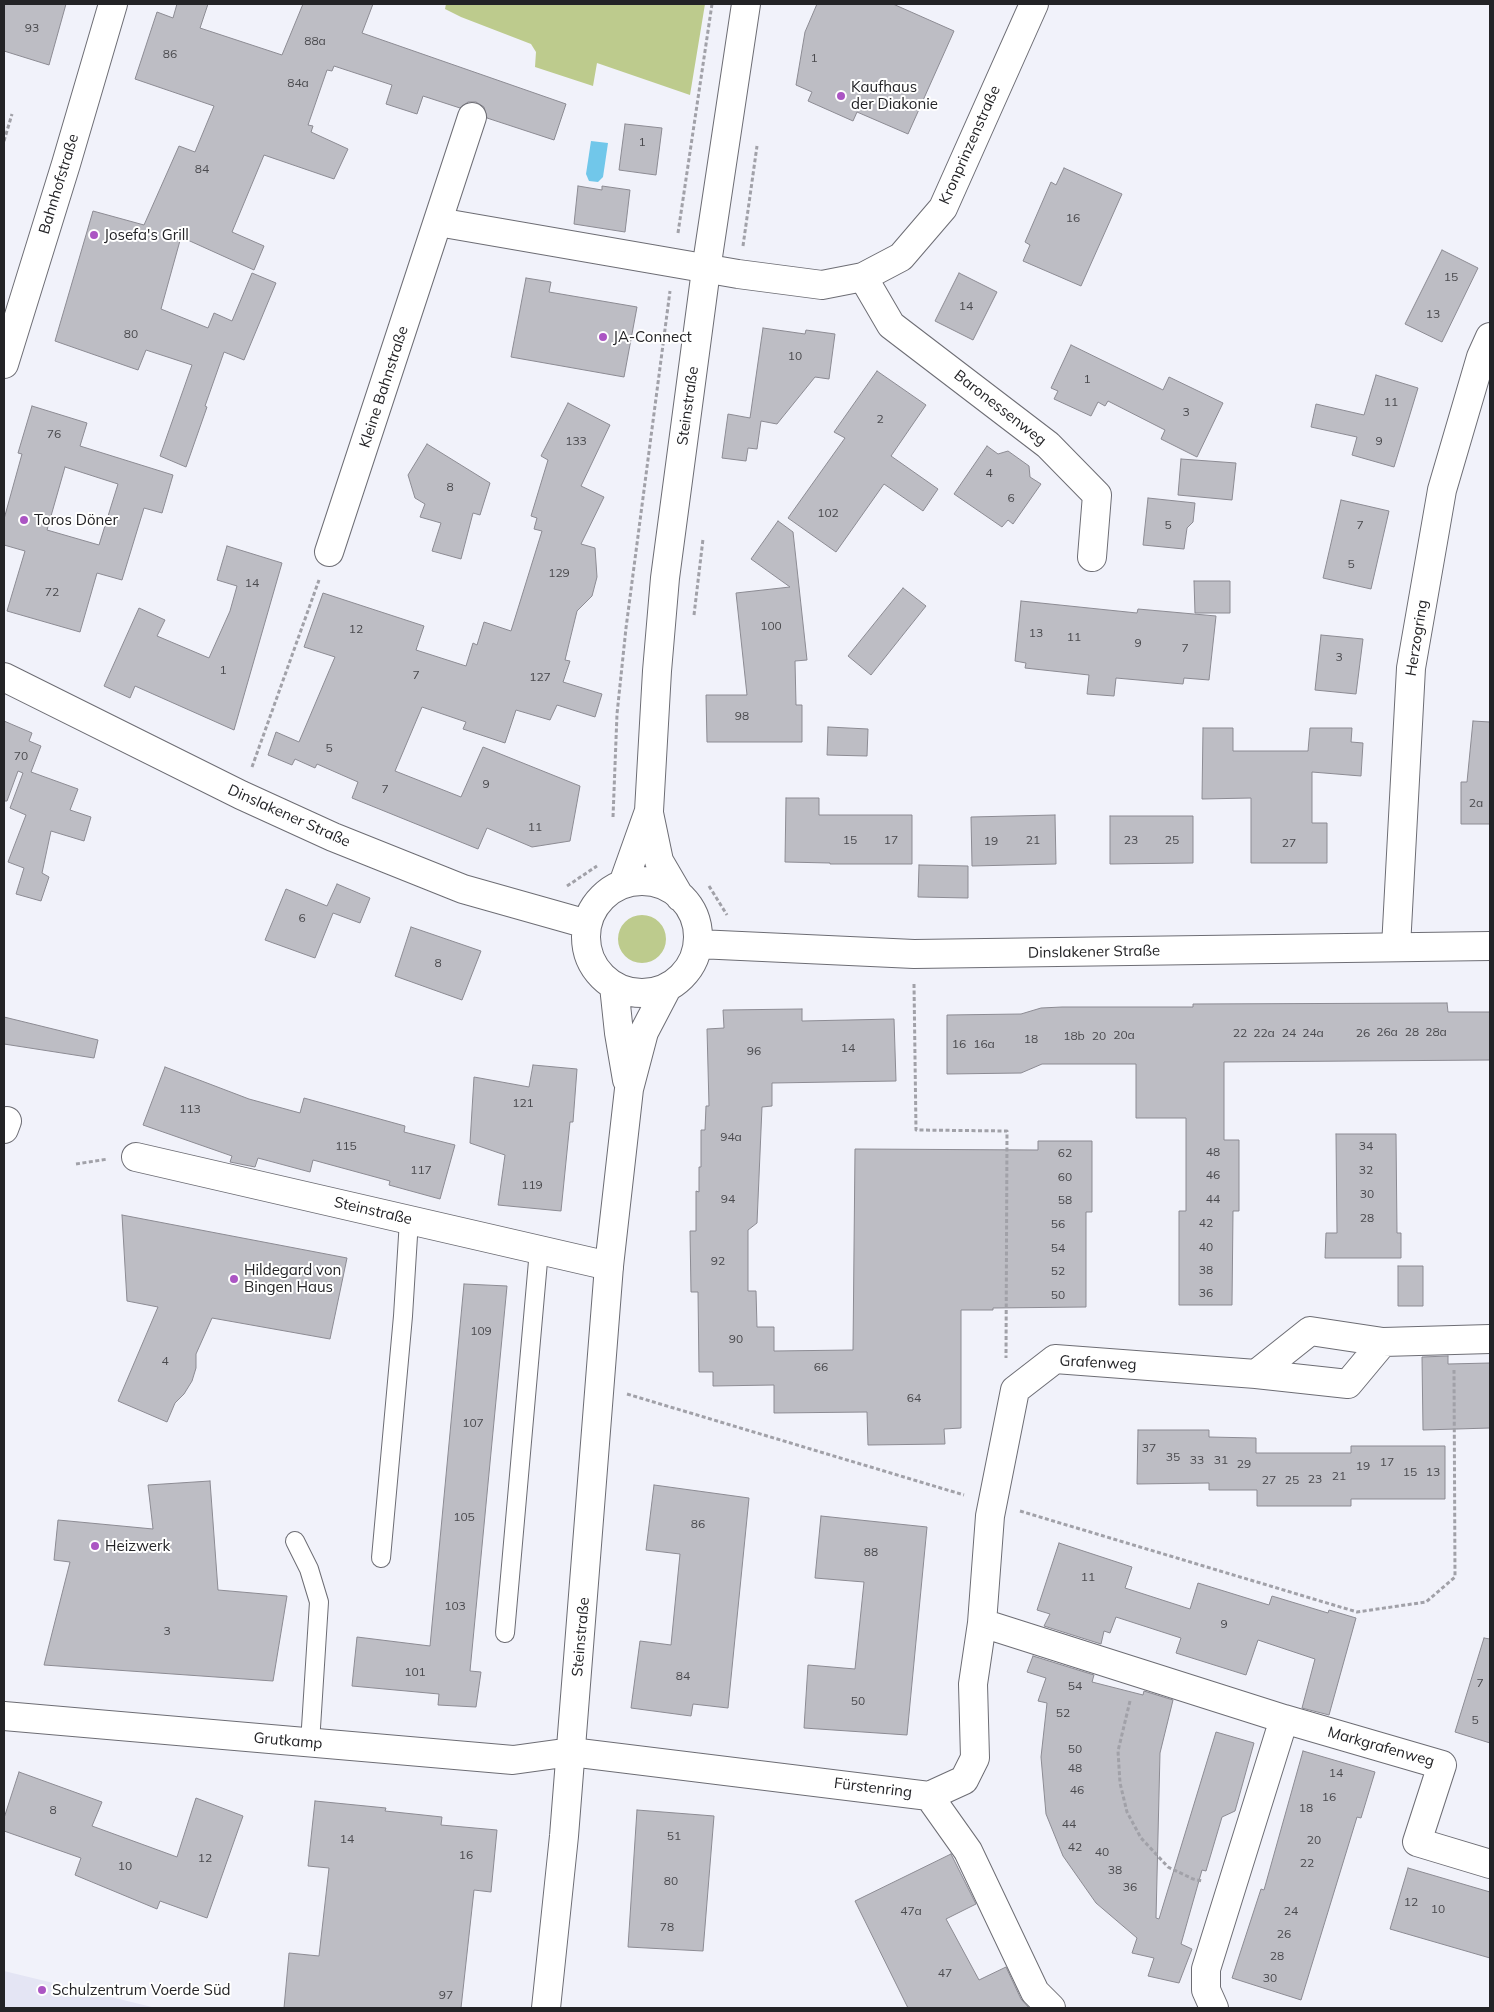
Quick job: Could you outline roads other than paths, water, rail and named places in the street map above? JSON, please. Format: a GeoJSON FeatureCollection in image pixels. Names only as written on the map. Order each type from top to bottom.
{"type":"FeatureCollection","features":[{"type":"Feature","properties":{"kind":"street","name":"Bahnhofstraße"},"geometry":{"type":"LineString","coordinates":[[4,364],[113,4]]}},
{"type":"Feature","properties":{"kind":"street","name":"Steinstraße"},"geometry":{"type":"LineString","coordinates":[[680,897],[659,861],[649,811],[657,671],[665,578],[706,270],[746,4]]}},
{"type":"Feature","properties":{"kind":"street","name":"Kronprinzenstraße"},"geometry":{"type":"LineString","coordinates":[[706,270],[822,285],[863,277],[901,257],[943,208],[1034,4]]}},
{"type":"Feature","properties":{"kind":"street","name":"Kleine Bahnstraße"},"geometry":{"type":"LineString","coordinates":[[329,552],[472,117]]}},
{"type":"Feature","properties":{"kind":"street"},"geometry":{"type":"LineString","coordinates":[[438,222],[706,270]]}},
{"type":"Feature","properties":{"kind":"street","name":"Baronessenweg"},"geometry":{"type":"LineString","coordinates":[[863,277],[891,326],[1048,445],[1097,495],[1092,557]]}},
{"type":"Feature","properties":{"kind":"street","name":"Herzogring"},"geometry":{"type":"LineString","coordinates":[[1396,947],[1411,668],[1442,490],[1481,357],[1490,338]]}},
{"type":"Feature","properties":{"kind":"street","name":"Dinslakener Straße"},"geometry":{"type":"LineString","coordinates":[[4,677],[241,796],[333,837],[462,889],[587,924]]}},
{"type":"Feature","properties":{"kind":"street","name":"Steinstraße"},"geometry":{"type":"LineString","coordinates":[[623,884],[649,811]]}},
{"type":"Feature","properties":{"kind":"street"},"geometry":{"type":"LineString","coordinates":[[641,881],[660,884],[680,897],[690,908],[697,925],[698,944],[692,962],[682,976],[667,988],[649,993],[631,993],[614,986],[600,975],[590,960],[586,942],[587,924],[594,907],[607,893],[623,884],[641,881]]}},
{"type":"Feature","properties":{"kind":"street","name":"Dinslakener Straße"},"geometry":{"type":"LineString","coordinates":[[698,944],[914,954],[1490,946]]}},
{"type":"Feature","properties":{"kind":"street","name":"Steinstraße"},"geometry":{"type":"LineString","coordinates":[[614,986],[619,1033],[629,1089]]}},
{"type":"Feature","properties":{"kind":"street","name":"Steinstraße"},"geometry":{"type":"LineString","coordinates":[[546,2008],[572,1752],[610,1266],[629,1089],[644,1032],[667,988]]}},
{"type":"Feature","properties":{"kind":"street","name":"Steinstraße"},"geometry":{"type":"LineString","coordinates":[[136,1157],[610,1266]]}},
{"type":"Feature","properties":{"kind":"street"},"geometry":{"type":"LineString","coordinates":[[1256,1374],[1310,1332],[1383,1342],[1490,1339]]}},
{"type":"Feature","properties":{"kind":"street","name":"Grafenweg"},"geometry":{"type":"LineString","coordinates":[[929,1796],[964,1780],[975,1758],[973,1684],[982,1623],[992,1503],[1014,1390],[1055,1359],[1256,1374],[1348,1384],[1383,1342]]}},
{"type":"Feature","properties":{"kind":"street","name":"Markgrafenweg"},"geometry":{"type":"LineString","coordinates":[[982,1623],[1284,1719],[1442,1765],[1417,1842],[1490,1864]]}},
{"type":"Feature","properties":{"kind":"street","name":"Grutkamp"},"geometry":{"type":"LineString","coordinates":[[4,1716],[513,1760],[572,1752]]}},
{"type":"Feature","properties":{"kind":"street"},"geometry":{"type":"LineString","coordinates":[[1214,2008],[1206,1990],[1206,1969],[1284,1719]]}},
{"type":"Feature","properties":{"kind":"street","name":"Fürstenring"},"geometry":{"type":"LineString","coordinates":[[572,1752],[929,1796],[968,1851],[1035,1992],[1050,2008]]}},
{"type":"Feature","properties":{"kind":"lane"},"geometry":{"type":"LineString","coordinates":[[381,1558],[403,1316],[409,1220]]}},
{"type":"Feature","properties":{"kind":"lane"},"geometry":{"type":"LineString","coordinates":[[505,1633],[539,1250]]}},
{"type":"Feature","properties":{"kind":"lane"},"geometry":{"type":"LineString","coordinates":[[295,1541],[309,1569],[319,1602],[310,1743]]}},
{"type":"Feature","properties":{"kind":"water"},"geometry":{"type":"Polygon","coordinates":[[[591,141],[608,143],[603,177],[598,182],[589,181],[586,174],[591,141]]]}},
{"type":"Feature","properties":{"kind":"place","name":"Kaufhaus der Diakonie"},"geometry":{"type":"Point","coordinates":[841,96]}},
{"type":"Feature","properties":{"kind":"place","name":"Josefa's Grill"},"geometry":{"type":"Point","coordinates":[94,235]}},
{"type":"Feature","properties":{"kind":"place","name":"JA-Connect"},"geometry":{"type":"Point","coordinates":[603,337]}},
{"type":"Feature","properties":{"kind":"place","name":"Toros Döner"},"geometry":{"type":"Point","coordinates":[24,520]}},
{"type":"Feature","properties":{"kind":"place","name":"Hildegard von Bingen Haus"},"geometry":{"type":"Point","coordinates":[234,1279]}},
{"type":"Feature","properties":{"kind":"place","name":"Heizwerk"},"geometry":{"type":"Point","coordinates":[95,1546]}},
{"type":"Feature","properties":{"kind":"place","name":"Schulzentrum Voerde Süd"},"geometry":{"type":"Point","coordinates":[42,1990]}}]}
